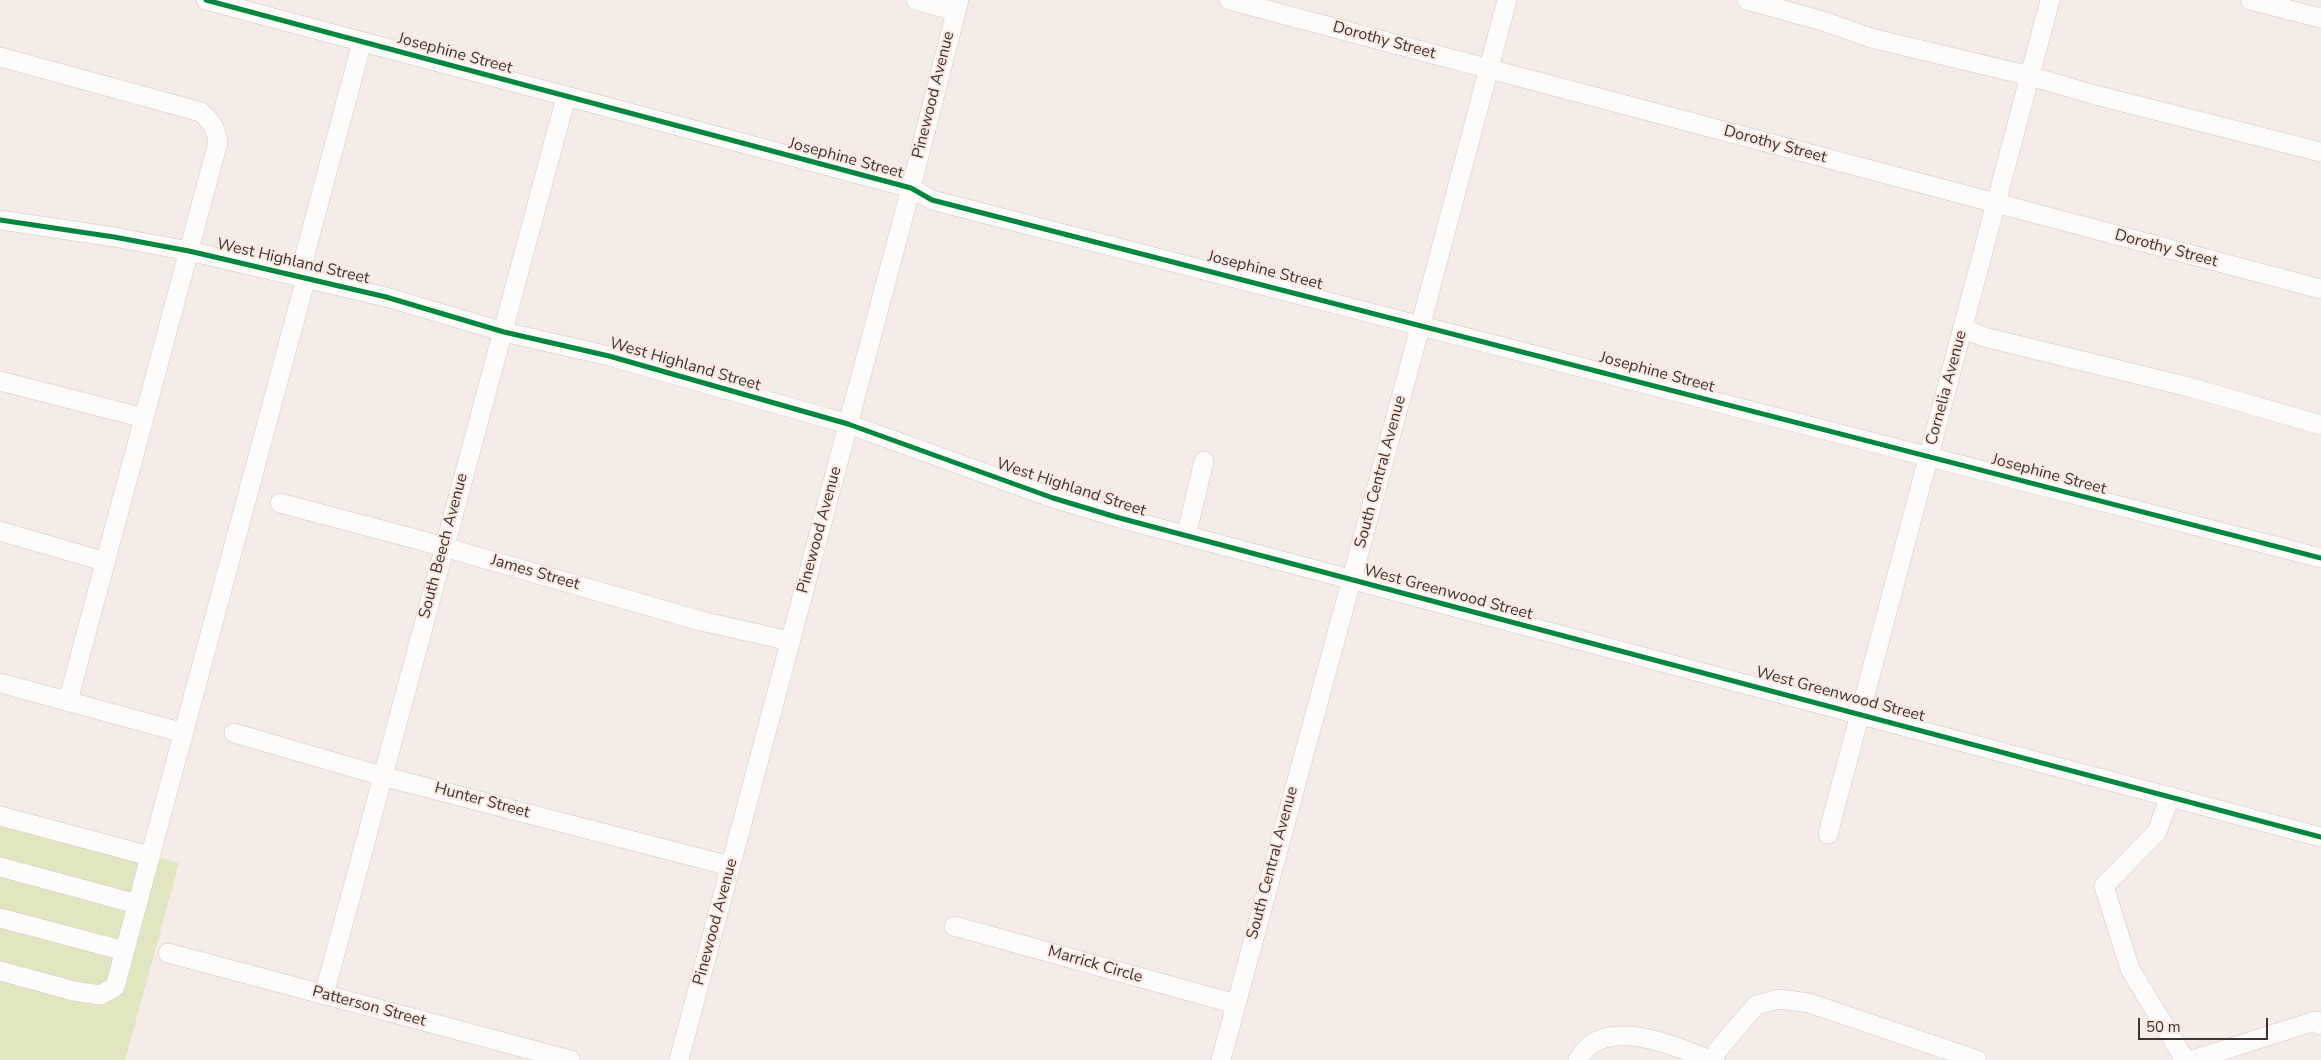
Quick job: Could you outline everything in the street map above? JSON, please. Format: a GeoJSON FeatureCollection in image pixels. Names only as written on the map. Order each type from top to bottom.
{"type":"FeatureCollection","features":[{"type":"Feature","properties":{"kind":"street","name":"Josephine Street"},"geometry":{"type":"LineString","coordinates":[[206,0],[911,188],[932,200],[1421,324],[1928,458],[2321,558]]}},
{"type":"Feature","properties":{"kind":"street"},"geometry":{"type":"LineString","coordinates":[[916,0],[957,6]]}},
{"type":"Feature","properties":{"kind":"street","name":"Dorothy Street"},"geometry":{"type":"LineString","coordinates":[[1229,0],[2321,289]]}},
{"type":"Feature","properties":{"kind":"street","name":"South Central Avenue"},"geometry":{"type":"LineString","coordinates":[[1221,1060],[1507,0]]}},
{"type":"Feature","properties":{"kind":"street"},"geometry":{"type":"LineString","coordinates":[[1747,0],[1823,21],[1871,38],[2030,76],[2095,95],[2321,152]]}},
{"type":"Feature","properties":{"kind":"street","name":"Cornelia Avenue"},"geometry":{"type":"LineString","coordinates":[[1828,834],[2050,0]]}},
{"type":"Feature","properties":{"kind":"street"},"geometry":{"type":"LineString","coordinates":[[2250,0],[2321,18]]}},
{"type":"Feature","properties":{"kind":"street","name":"Pinewood Avenue"},"geometry":{"type":"LineString","coordinates":[[679,1060],[911,188],[957,6]]}},
{"type":"Feature","properties":{"kind":"street"},"geometry":{"type":"LineString","coordinates":[[0,971],[74,991],[100,995],[115,987],[184,733],[362,42]]}},
{"type":"Feature","properties":{"kind":"street"},"geometry":{"type":"LineString","coordinates":[[0,57],[201,112],[210,120],[216,130],[218,142],[68,701]]}},
{"type":"Feature","properties":{"kind":"street","name":"South Beech Avenue"},"geometry":{"type":"LineString","coordinates":[[324,996],[566,97]]}},
{"type":"Feature","properties":{"kind":"street","name":"West Highland Street"},"geometry":{"type":"LineString","coordinates":[[0,220],[114,236],[189,251],[386,297],[504,332],[618,359],[848,424],[1053,498],[1351,580]]}},
{"type":"Feature","properties":{"kind":"street"},"geometry":{"type":"LineString","coordinates":[[1963,328],[1984,337],[2189,387],[2321,425]]}},
{"type":"Feature","properties":{"kind":"street"},"geometry":{"type":"LineString","coordinates":[[0,381],[144,418]]}},
{"type":"Feature","properties":{"kind":"street"},"geometry":{"type":"LineString","coordinates":[[1186,536],[1204,461]]}},
{"type":"Feature","properties":{"kind":"street","name":"James Street"},"geometry":{"type":"LineString","coordinates":[[280,503],[444,547],[701,621],[790,641]]}},
{"type":"Feature","properties":{"kind":"street"},"geometry":{"type":"LineString","coordinates":[[0,531],[106,562]]}},
{"type":"Feature","properties":{"kind":"street","name":"West Greenwood Street"},"geometry":{"type":"LineString","coordinates":[[1351,580],[2321,837]]}},
{"type":"Feature","properties":{"kind":"street"},"geometry":{"type":"LineString","coordinates":[[0,682],[184,733]]}},
{"type":"Feature","properties":{"kind":"street","name":"Hunter Street"},"geometry":{"type":"LineString","coordinates":[[234,734],[382,776],[730,866]]}},
{"type":"Feature","properties":{"kind":"street"},"geometry":{"type":"LineString","coordinates":[[2170,796],[2157,832],[2104,886],[2130,969],[2185,1060]]}},
{"type":"Feature","properties":{"kind":"street"},"geometry":{"type":"LineString","coordinates":[[0,816],[150,856]]}},
{"type":"Feature","properties":{"kind":"street"},"geometry":{"type":"LineString","coordinates":[[0,867],[137,904]]}},
{"type":"Feature","properties":{"kind":"street"},"geometry":{"type":"LineString","coordinates":[[0,918],[125,951]]}},
{"type":"Feature","properties":{"kind":"street","name":"Marrick Circle"},"geometry":{"type":"LineString","coordinates":[[954,926],[1236,1004]]}},
{"type":"Feature","properties":{"kind":"street","name":"Patterson Street"},"geometry":{"type":"LineString","coordinates":[[168,953],[570,1060]]}},
{"type":"Feature","properties":{"kind":"street"},"geometry":{"type":"LineString","coordinates":[[1714,1060],[1717,1051],[1756,1005],[1779,999],[1809,1003],[1977,1060]]}},
{"type":"Feature","properties":{"kind":"street"},"geometry":{"type":"LineString","coordinates":[[2192,1060],[2315,1021],[2321,1025]]}},
{"type":"Feature","properties":{"kind":"street"},"geometry":{"type":"LineString","coordinates":[[1578,1060],[1584,1049],[1600,1038],[1625,1036],[1660,1040],[1710,1060]]}},
{"type":"Feature","properties":{"kind":"green space"},"geometry":{"type":"Polygon","coordinates":[[[0,813],[179,863],[125,1060],[0,1060],[0,813]]]}},
{"type":"Feature","properties":{"kind":"cycle path"},"geometry":{"type":"LineString","coordinates":[[206,0],[911,188],[932,200],[2321,558]]}},
{"type":"Feature","properties":{"kind":"cycle path"},"geometry":{"type":"LineString","coordinates":[[0,220],[114,237],[189,251],[386,297],[504,332],[609,356],[848,424],[1053,498],[1116,517],[2321,837]]}}]}
